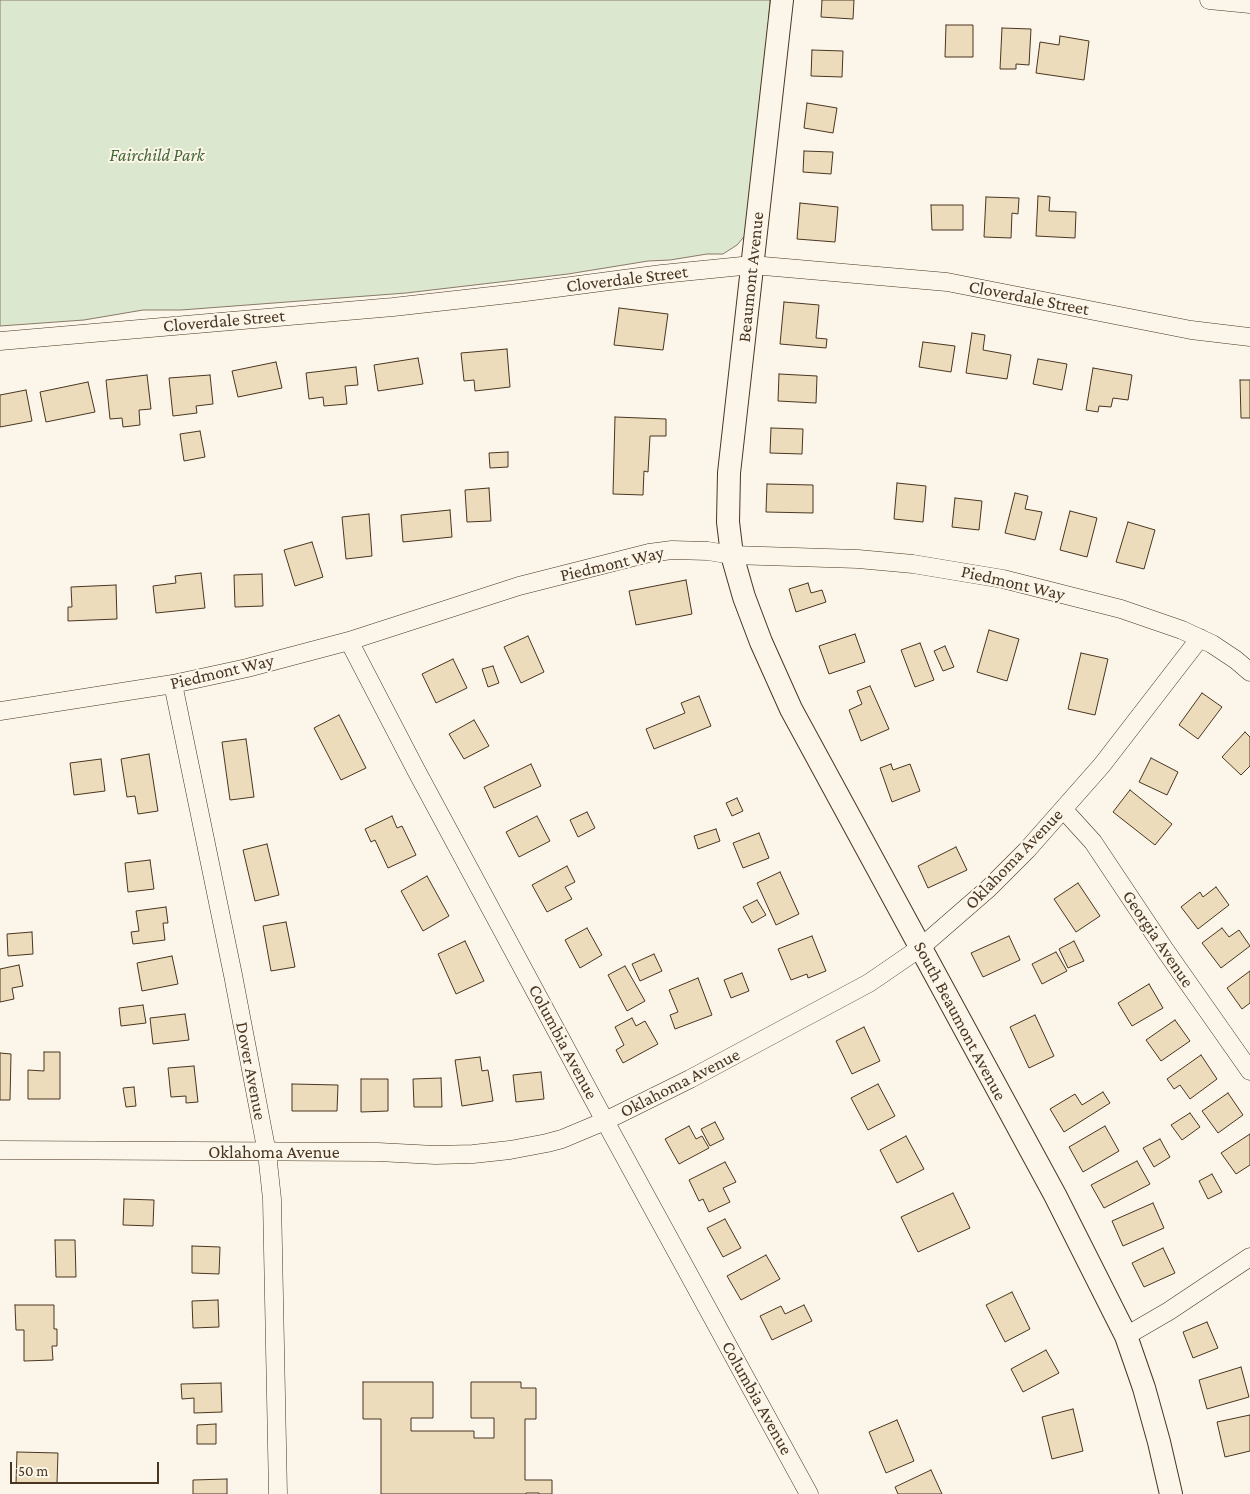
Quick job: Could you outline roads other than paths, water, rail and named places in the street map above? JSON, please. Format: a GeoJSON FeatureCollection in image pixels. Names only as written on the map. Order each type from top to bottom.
{"type":"FeatureCollection","features":[{"type":"Feature","properties":{"kind":"street","name":"Beaumont Avenue"},"geometry":{"type":"LineString","coordinates":[[732,555],[728,522],[729,473],[782,0]]}},
{"type":"Feature","properties":{"kind":"street"},"geometry":{"type":"LineString","coordinates":[[1209,0],[1250,4]]}},
{"type":"Feature","properties":{"kind":"street","name":"Cloverdale Street"},"geometry":{"type":"LineString","coordinates":[[0,341],[393,307],[752,264],[947,282],[1191,330],[1250,337]]}},
{"type":"Feature","properties":{"kind":"street","name":"Piedmont Way"},"geometry":{"type":"LineString","coordinates":[[0,711],[173,684],[349,641],[519,586],[649,553],[672,550],[708,551],[732,555],[858,559],[913,564],[1003,579],[1121,609],[1200,638],[1236,660],[1250,672]]}},
{"type":"Feature","properties":{"kind":"street","name":"South Beaumont Avenue"},"geometry":{"type":"LineString","coordinates":[[732,555],[744,597],[761,642],[791,709],[1055,1195],[1126,1336],[1144,1388],[1171,1494]]}},
{"type":"Feature","properties":{"kind":"street","name":"Oklahoma Avenue"},"geometry":{"type":"LineString","coordinates":[[0,1150],[267,1153],[378,1152],[435,1155],[473,1154],[510,1150],[562,1139],[690,1079],[869,983],[920,948],[989,888],[1027,850],[1102,765],[1200,638]]}},
{"type":"Feature","properties":{"kind":"street","name":"Columbia Avenue"},"geometry":{"type":"LineString","coordinates":[[349,641],[416,770],[809,1494]]}},
{"type":"Feature","properties":{"kind":"street","name":"Dover Avenue"},"geometry":{"type":"LineString","coordinates":[[173,684],[233,975],[267,1153],[272,1198],[278,1494]]}},
{"type":"Feature","properties":{"kind":"street","name":"Georgia Avenue"},"geometry":{"type":"LineString","coordinates":[[1063,809],[1093,842],[1165,950],[1250,1070]]}},
{"type":"Feature","properties":{"kind":"street"},"geometry":{"type":"LineString","coordinates":[[1126,1336],[1169,1312],[1250,1257]]}},
{"type":"Feature","properties":{"kind":"park label","name":"Fairchild Park"},"geometry":{"type":"Point","coordinates":[157,155]}}]}
